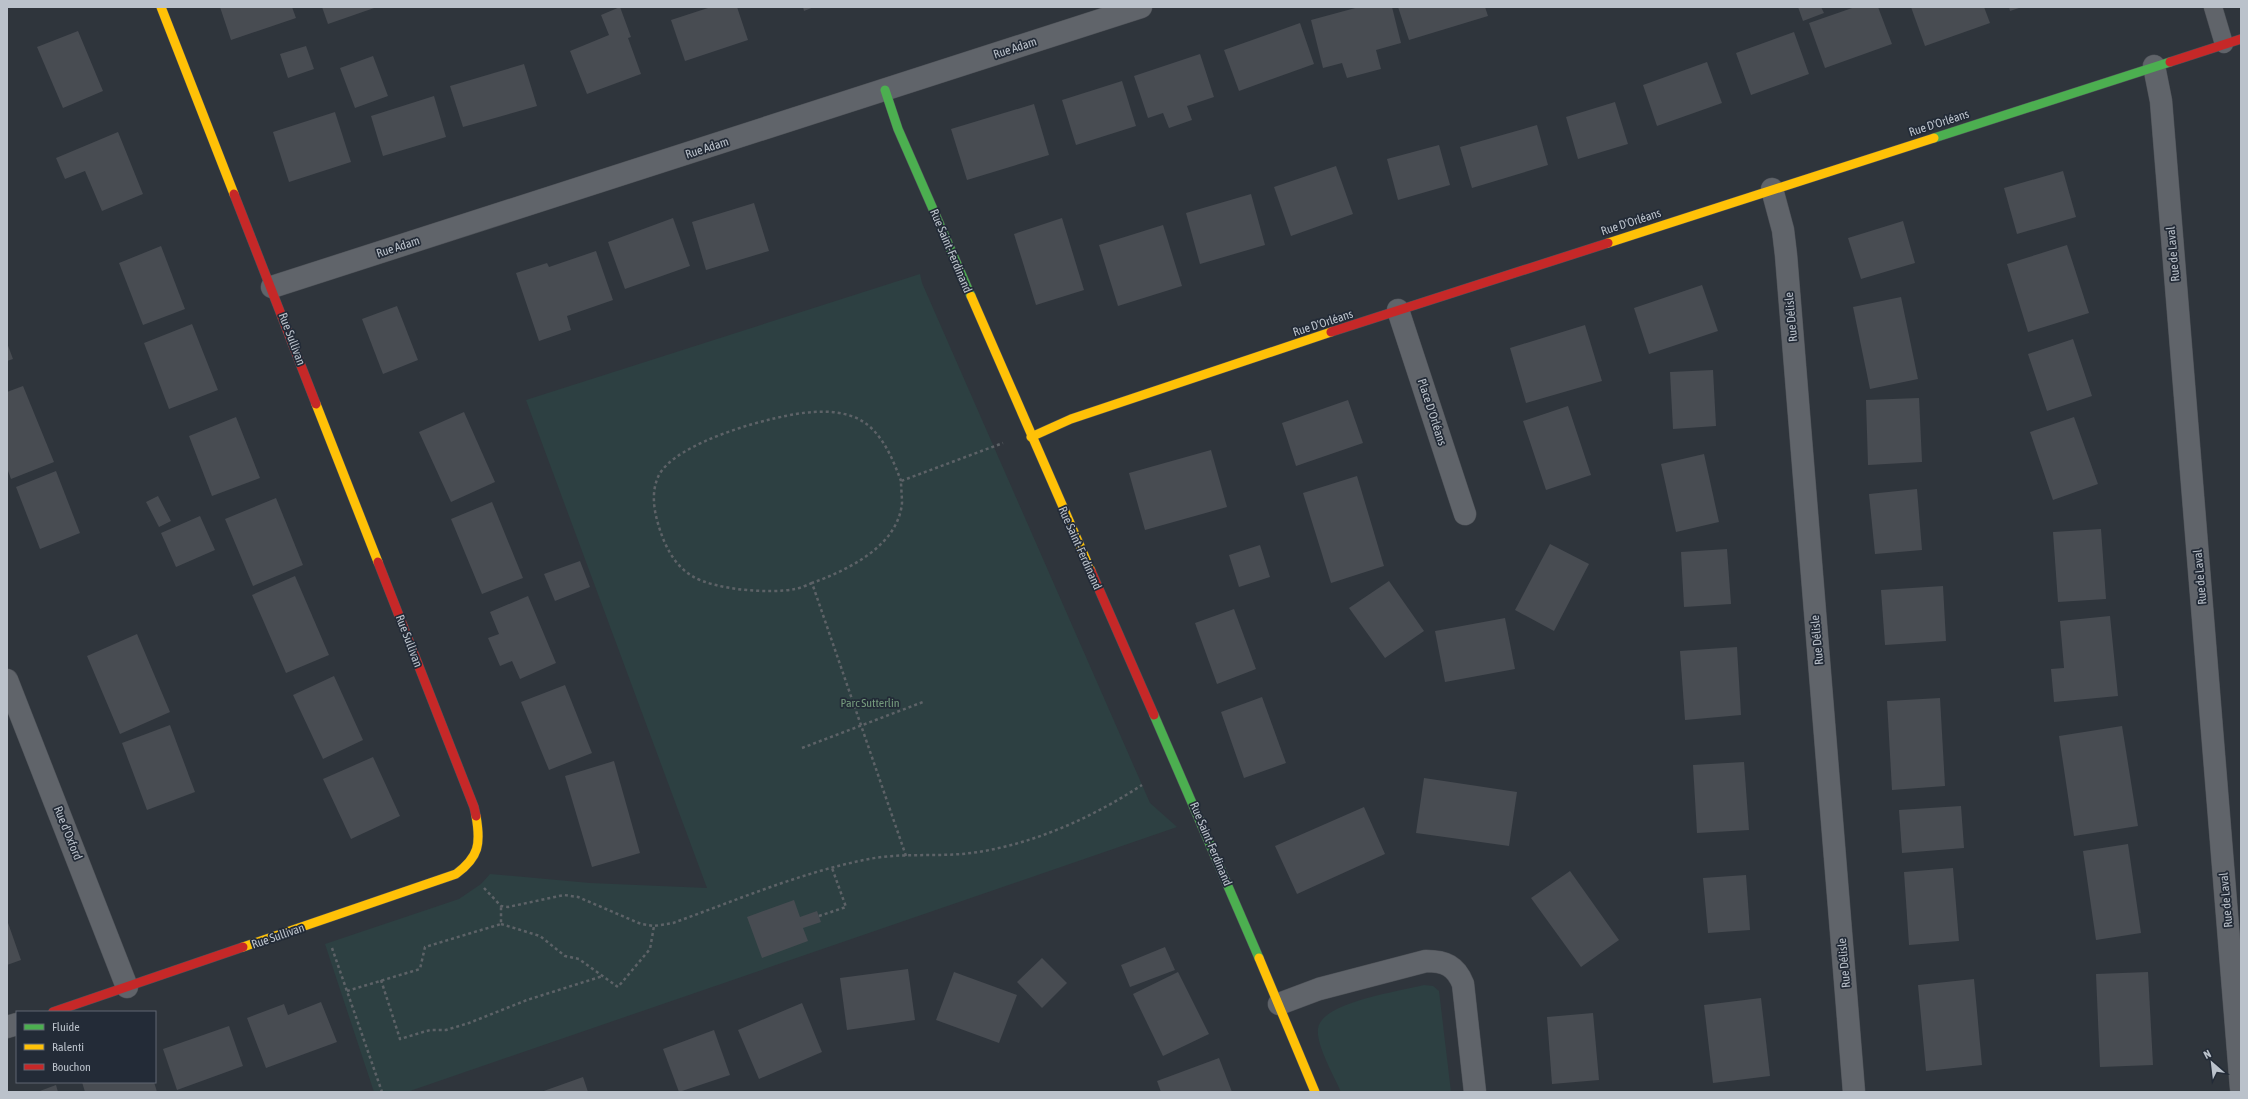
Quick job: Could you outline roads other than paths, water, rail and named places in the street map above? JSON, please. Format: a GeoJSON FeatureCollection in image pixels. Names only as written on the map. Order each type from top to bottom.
{"type":"FeatureCollection","features":[{"type":"Feature","properties":{"kind":"street","name":"Rue Sullivan"},"geometry":{"type":"LineString","coordinates":[[56,1011],[456,874],[467,867],[478,850],[480,840],[474,807],[161,7]]}},
{"type":"Feature","properties":{"kind":"street","name":"Rue Adam"},"geometry":{"type":"LineString","coordinates":[[272,288],[1141,7]]}},
{"type":"Feature","properties":{"kind":"street","name":"Rue D'Orléans"},"geometry":{"type":"LineString","coordinates":[[1031,437],[1071,419],[1398,310],[2233,41]]}},
{"type":"Feature","properties":{"kind":"street","name":"Rue de Laval"},"geometry":{"type":"LineString","coordinates":[[2154,66],[2161,101],[2241,1088]]}},
{"type":"Feature","properties":{"kind":"street","name":"Rue Saint-Ferdinand"},"geometry":{"type":"LineString","coordinates":[[885,90],[902,136],[1031,437],[1190,796],[1315,1092]]}},
{"type":"Feature","properties":{"kind":"street","name":"Rue Délisle"},"geometry":{"type":"LineString","coordinates":[[1772,189],[1782,230],[1786,255],[1854,1092]]}},
{"type":"Feature","properties":{"kind":"street","name":"Place D'Orléans"},"geometry":{"type":"LineString","coordinates":[[1398,310],[1465,514]]}},
{"type":"Feature","properties":{"kind":"street","name":"Rue d'Oxford"},"geometry":{"type":"LineString","coordinates":[[7,680],[127,987]]}},
{"type":"Feature","properties":{"kind":"street"},"geometry":{"type":"LineString","coordinates":[[1279,1004],[1319,989],[1426,961],[1439,961],[1451,966],[1460,975],[1463,984],[1475,1092]]}},
{"type":"Feature","properties":{"kind":"lane"},"geometry":{"type":"LineString","coordinates":[[2213,7],[2233,41]]}},
{"type":"Feature","properties":{"kind":"park label","name":"Parc Sutterlin"},"geometry":{"type":"Point","coordinates":[870,703]}}]}
